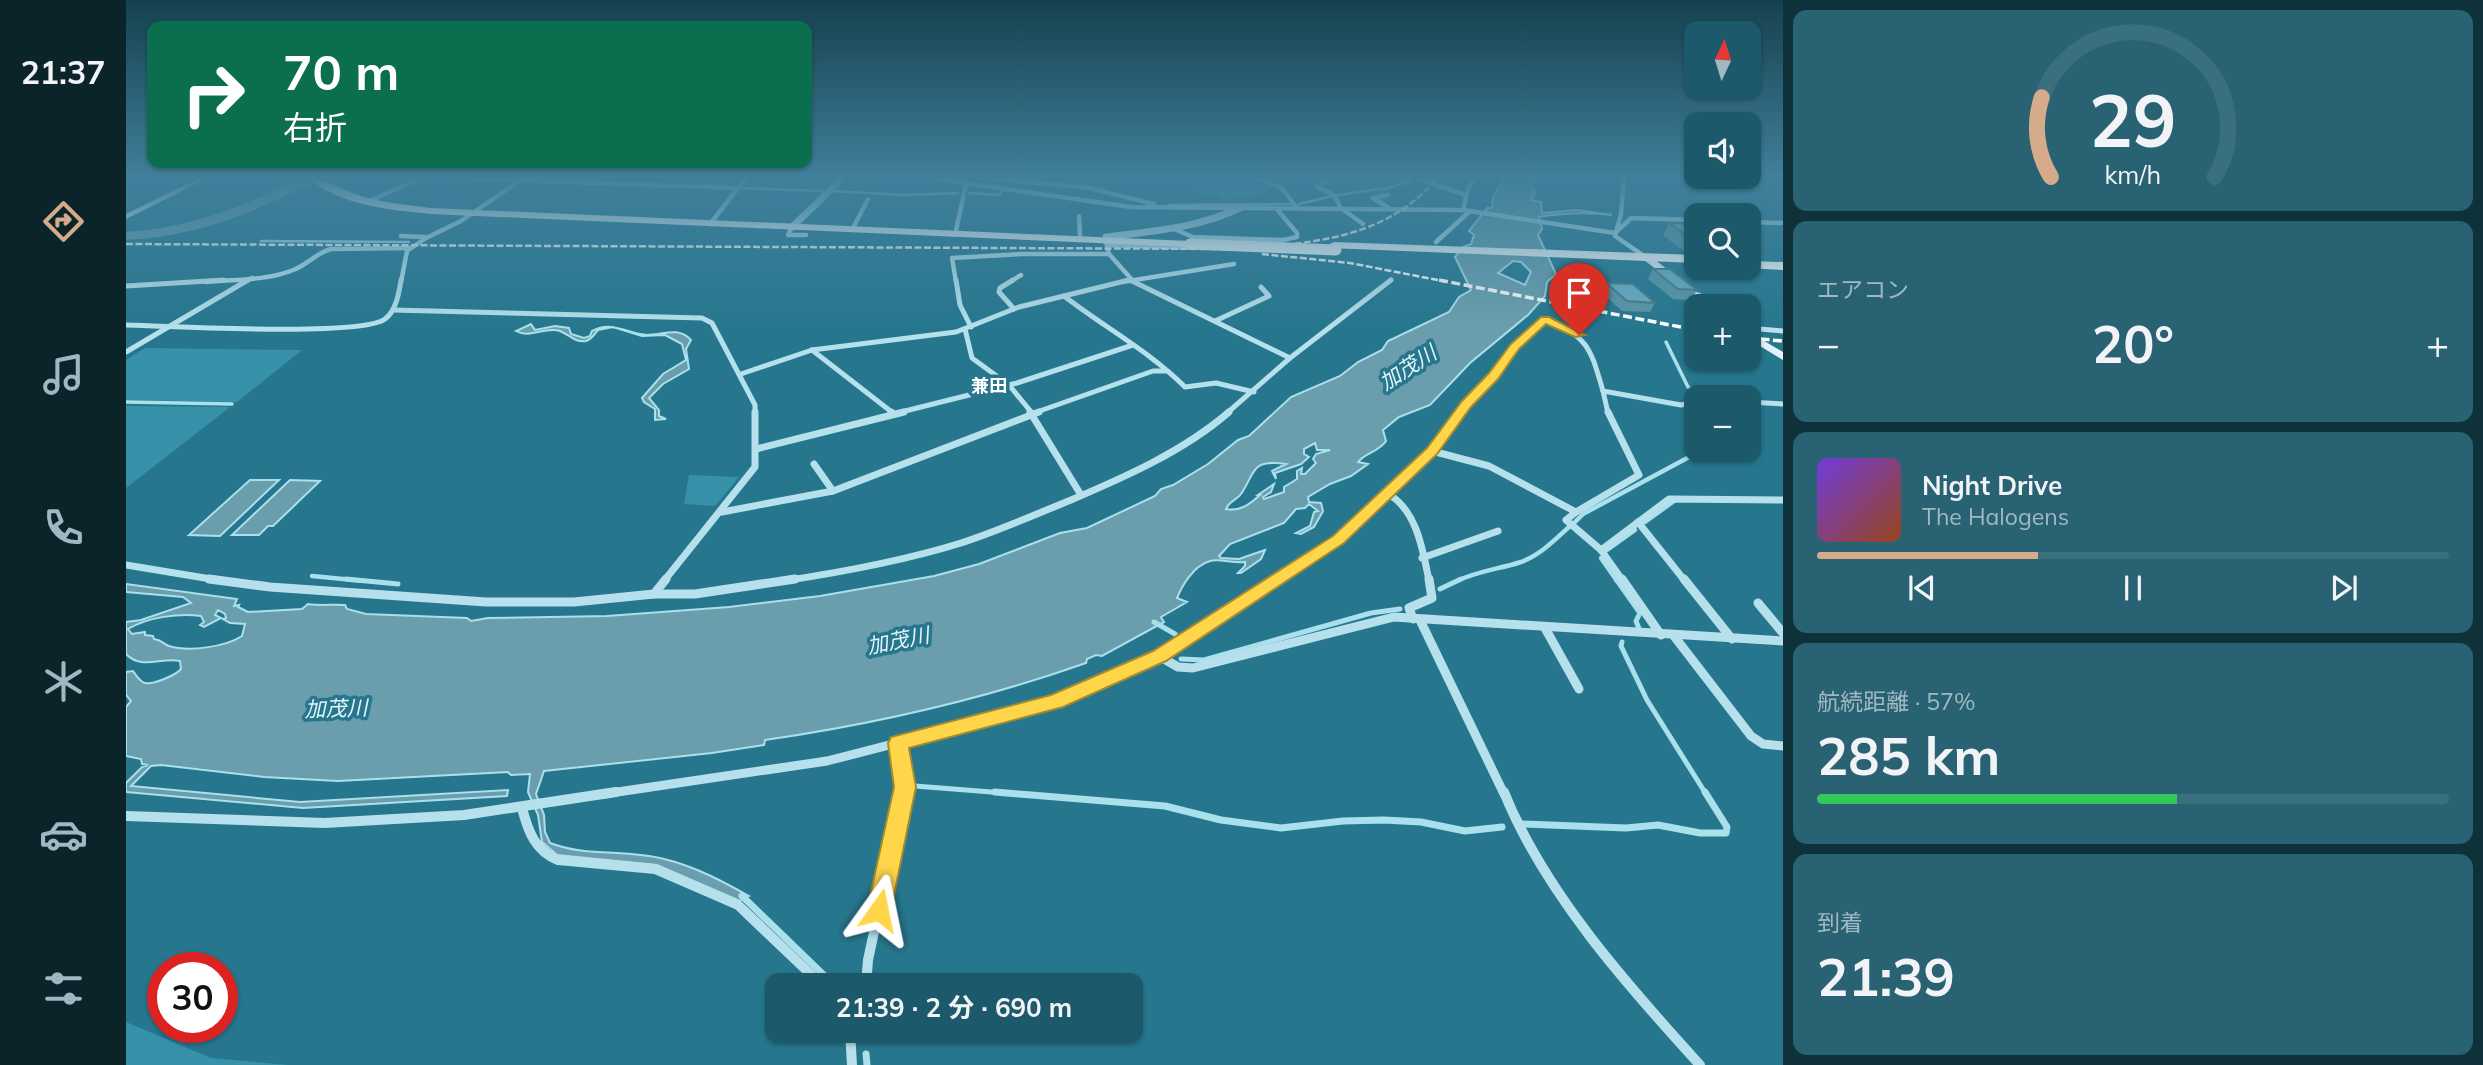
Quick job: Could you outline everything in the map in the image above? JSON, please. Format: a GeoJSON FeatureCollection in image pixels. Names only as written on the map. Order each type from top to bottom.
{"type":"FeatureCollection","features":[{"type":"Feature","properties":{"kind":"highway"},"geometry":{"type":"LineString","coordinates":[[826,228],[1106,241],[1191,241],[1335,248],[1435,248],[1684,261]]}},
{"type":"Feature","properties":{"kind":"highway"},"geometry":{"type":"LineString","coordinates":[[955,233],[1080,236],[1106,241]]}},
{"type":"Feature","properties":{"kind":"highway"},"geometry":{"type":"LineString","coordinates":[[1761,263],[1783,264]]}},
{"type":"Feature","properties":{"kind":"main road"},"geometry":{"type":"LineString","coordinates":[[1650,260],[1695,294]]}},
{"type":"Feature","properties":{"kind":"main road"},"geometry":{"type":"LineString","coordinates":[[1761,342],[1783,357]]}},
{"type":"Feature","properties":{"kind":"street"},"geometry":{"type":"LineString","coordinates":[[126,325],[323,328],[381,322],[393,310],[406,253],[426,237],[444,228]]}},
{"type":"Feature","properties":{"kind":"street"},"geometry":{"type":"LineString","coordinates":[[791,228],[788,235],[806,235]]}},
{"type":"Feature","properties":{"kind":"street"},"geometry":{"type":"LineString","coordinates":[[955,233],[956,228]]}},
{"type":"Feature","properties":{"kind":"street"},"geometry":{"type":"LineString","coordinates":[[1080,228],[1080,236]]}},
{"type":"Feature","properties":{"kind":"street"},"geometry":{"type":"LineString","coordinates":[[1179,228],[1106,241],[1109,254],[1130,280],[1290,358]]}},
{"type":"Feature","properties":{"kind":"street"},"geometry":{"type":"LineString","coordinates":[[1174,229],[1191,241],[1283,240],[1297,237],[1293,228]]}},
{"type":"Feature","properties":{"kind":"street"},"geometry":{"type":"LineString","coordinates":[[1435,248],[1455,228]]}},
{"type":"Feature","properties":{"kind":"street"},"geometry":{"type":"LineString","coordinates":[[1579,228],[1615,233],[1621,228]]}},
{"type":"Feature","properties":{"kind":"street"},"geometry":{"type":"LineString","coordinates":[[1617,228],[1615,233],[1618,240],[1650,260]]}},
{"type":"Feature","properties":{"kind":"street"},"geometry":{"type":"LineString","coordinates":[[401,236],[426,237]]}},
{"type":"Feature","properties":{"kind":"street"},"geometry":{"type":"LineString","coordinates":[[126,286],[175,285],[288,272],[331,249],[410,248]]}},
{"type":"Feature","properties":{"kind":"street"},"geometry":{"type":"LineString","coordinates":[[1081,495],[1032,414],[1009,385],[972,359],[952,258],[1109,254]]}},
{"type":"Feature","properties":{"kind":"street"},"geometry":{"type":"LineString","coordinates":[[741,374],[812,350],[968,328],[1014,309],[1130,280],[1234,264]]}},
{"type":"Feature","properties":{"kind":"street"},"geometry":{"type":"LineString","coordinates":[[1014,309],[999,292],[1000,288],[1021,275]]}},
{"type":"Feature","properties":{"kind":"street"},"geometry":{"type":"LineString","coordinates":[[126,352],[256,276]]}},
{"type":"Feature","properties":{"kind":"street"},"geometry":{"type":"LineString","coordinates":[[126,565],[184,576],[270,587],[486,602],[575,602],[653,594],[695,594],[769,584],[895,561],[1004,527],[1157,459],[1214,425],[1290,358],[1391,280]]}},
{"type":"Feature","properties":{"kind":"street"},"geometry":{"type":"LineString","coordinates":[[1214,321],[1269,296],[1261,287]]}},
{"type":"Feature","properties":{"kind":"street"},"geometry":{"type":"LineString","coordinates":[[1064,296],[1161,363],[1185,387],[1216,383],[1254,392]]}},
{"type":"Feature","properties":{"kind":"street"},"geometry":{"type":"LineString","coordinates":[[393,310],[707,318],[741,374],[755,405],[755,467],[722,512],[653,594]]}},
{"type":"Feature","properties":{"kind":"street"},"geometry":{"type":"LineString","coordinates":[[126,816],[325,823],[464,816],[827,761],[1056,702],[1159,656],[1297,569],[1339,539],[1432,451],[1466,404],[1493,376],[1515,347],[1545,319],[1577,333],[1589,347],[1603,391],[1605,409],[1639,475],[1566,520],[1601,550],[1661,635]]}},
{"type":"Feature","properties":{"kind":"street"},"geometry":{"type":"LineString","coordinates":[[1761,334],[1783,331]]}},
{"type":"Feature","properties":{"kind":"street"},"geometry":{"type":"LineString","coordinates":[[756,449],[1009,385],[1133,345]]}},
{"type":"Feature","properties":{"kind":"street"},"geometry":{"type":"LineString","coordinates":[[812,350],[894,414]]}},
{"type":"Feature","properties":{"kind":"street"},"geometry":{"type":"LineString","coordinates":[[722,512],[833,491],[1032,414],[1153,372],[1166,370]]}},
{"type":"Feature","properties":{"kind":"street"},"geometry":{"type":"LineString","coordinates":[[1603,391],[1684,404]]}},
{"type":"Feature","properties":{"kind":"street"},"geometry":{"type":"LineString","coordinates":[[1761,403],[1783,404]]}},
{"type":"Feature","properties":{"kind":"street"},"geometry":{"type":"LineString","coordinates":[[1432,451],[1466,456],[1576,512]]}},
{"type":"Feature","properties":{"kind":"street"},"geometry":{"type":"LineString","coordinates":[[814,464],[833,491]]}},
{"type":"Feature","properties":{"kind":"street"},"geometry":{"type":"LineString","coordinates":[[1388,494],[1401,502],[1411,516],[1432,598],[1409,608],[1500,782],[1518,828],[1583,926],[1648,1007],[1700,1065]]}},
{"type":"Feature","properties":{"kind":"street"},"geometry":{"type":"LineString","coordinates":[[1601,550],[1669,499],[1783,500]]}},
{"type":"Feature","properties":{"kind":"street"},"geometry":{"type":"LineString","coordinates":[[1638,522],[1732,639]]}},
{"type":"Feature","properties":{"kind":"street"},"geometry":{"type":"LineString","coordinates":[[1422,558],[1498,531]]}},
{"type":"Feature","properties":{"kind":"street"},"geometry":{"type":"LineString","coordinates":[[1758,603],[1783,632]]}},
{"type":"Feature","properties":{"kind":"street"},"geometry":{"type":"LineString","coordinates":[[1159,656],[1178,667],[1193,668],[1394,617],[1783,641]]}},
{"type":"Feature","properties":{"kind":"street"},"geometry":{"type":"LineString","coordinates":[[1545,628],[1579,689]]}},
{"type":"Feature","properties":{"kind":"street"},"geometry":{"type":"LineString","coordinates":[[1674,636],[1751,736],[1762,744],[1783,746]]}},
{"type":"Feature","properties":{"kind":"street"},"geometry":{"type":"LineString","coordinates":[[867,973],[905,787],[898,743]]}},
{"type":"Feature","properties":{"kind":"street"},"geometry":{"type":"LineString","coordinates":[[522,808],[529,832],[545,856],[558,860],[655,869],[738,905],[809,973]]}},
{"type":"Feature","properties":{"kind":"street"},"geometry":{"type":"LineString","coordinates":[[851,1043],[852,1065]]}},
{"type":"Feature","properties":{"kind":"shaded area"},"geometry":{"type":"Polygon","coordinates":[[[145,348],[302,350],[237,402],[126,400],[126,360],[145,348]]]}},
{"type":"Feature","properties":{"kind":"shaded area"},"geometry":{"type":"Polygon","coordinates":[[[126,406],[230,407],[126,488],[126,406]]]}},
{"type":"Feature","properties":{"kind":"shaded area"},"geometry":{"type":"Polygon","coordinates":[[[689,475],[739,477],[715,506],[684,504],[689,475]]]}},
{"type":"Feature","properties":{"kind":"shaded area"},"geometry":{"type":"Polygon","coordinates":[[[126,1022],[147,1031],[147,1043],[176,1043],[211,1058],[288,1065],[126,1065],[126,1022]]]}},
{"type":"Feature","properties":{"kind":"water","name":"加茂川"},"geometry":{"type":"Polygon","coordinates":[[[1472,228],[1542,228],[1538,235],[1556,274],[1547,282],[1545,296],[1528,315],[1470,363],[1430,405],[1399,417],[1383,430],[1386,441],[1358,462],[1368,464],[1351,476],[1308,497],[1309,502],[1321,503],[1323,511],[1314,527],[1301,534],[1296,533],[1310,526],[1314,512],[1318,511],[1309,504],[1305,508],[1296,509],[1284,523],[1230,544],[1219,556],[1221,558],[1239,559],[1265,550],[1261,559],[1241,573],[1238,573],[1245,566],[1245,562],[1214,560],[1198,567],[1185,582],[1177,598],[1187,602],[1161,617],[1164,622],[1102,656],[1096,655],[1087,659],[1086,663],[927,709],[765,740],[764,745],[544,771],[536,794],[550,843],[578,850],[636,854],[675,862],[708,874],[749,896],[740,901],[657,865],[557,855],[542,842],[538,815],[528,792],[530,774],[511,775],[508,772],[338,781],[264,777],[161,765],[151,766],[131,786],[300,802],[508,790],[507,796],[303,808],[126,792],[126,783],[142,767],[148,765],[142,764],[141,759],[126,756],[126,707],[131,701],[126,695],[126,672],[133,671],[141,681],[153,683],[181,669],[180,661],[145,662],[132,659],[126,654],[126,622],[141,620],[191,603],[183,597],[126,592],[126,584],[237,599],[234,606],[239,605],[238,607],[248,612],[302,609],[308,604],[345,605],[347,609],[366,614],[467,618],[471,621],[488,618],[607,616],[729,607],[820,596],[934,576],[979,564],[1060,533],[1087,528],[1155,496],[1161,489],[1173,485],[1208,464],[1238,440],[1249,436],[1291,397],[1340,376],[1358,362],[1382,350],[1388,341],[1449,312],[1459,297],[1471,290],[1455,257],[1463,247],[1471,244],[1474,235],[1469,231],[1472,228]],[[1513,261],[1498,273],[1525,285],[1531,272],[1521,262],[1513,261]],[[1315,443],[1304,449],[1304,454],[1309,457],[1301,464],[1275,473],[1276,479],[1272,471],[1286,464],[1260,465],[1241,494],[1226,509],[1245,506],[1274,484],[1264,499],[1284,492],[1284,487],[1297,479],[1297,471],[1302,468],[1301,474],[1305,474],[1316,463],[1313,459],[1316,454],[1330,450],[1317,450],[1315,443]],[[218,610],[215,615],[221,618],[204,627],[200,625],[204,622],[201,616],[183,615],[154,619],[128,629],[132,634],[145,632],[145,635],[153,636],[169,646],[186,649],[217,646],[242,636],[245,624],[230,623],[223,619],[226,618],[225,614],[218,610]]]}},
{"type":"Feature","properties":{"kind":"water"},"geometry":{"type":"Polygon","coordinates":[[[531,324],[535,330],[555,326],[569,328],[571,334],[584,338],[590,336],[592,331],[612,327],[598,330],[586,341],[576,340],[554,330],[527,334],[516,331],[531,324]]]}},
{"type":"Feature","properties":{"kind":"water"},"geometry":{"type":"Polygon","coordinates":[[[614,327],[647,335],[676,332],[691,340],[686,349],[689,369],[663,384],[649,398],[659,410],[659,416],[666,419],[655,420],[655,409],[642,398],[663,374],[686,360],[682,344],[665,335],[642,336],[614,327]]]}},
{"type":"Feature","properties":{"kind":"water"},"geometry":{"type":"Polygon","coordinates":[[[250,480],[279,480],[220,536],[189,535],[250,480]]]}},
{"type":"Feature","properties":{"kind":"water"},"geometry":{"type":"Polygon","coordinates":[[[290,480],[320,481],[273,526],[268,526],[259,535],[232,535],[290,480]]]}},
{"type":"Feature","properties":{"kind":"building"},"geometry":{"type":"Polygon","coordinates":[[[1653,269],[1670,269],[1697,290],[1678,289],[1653,269]]]}},
{"type":"Feature","properties":{"kind":"building"},"geometry":{"type":"Polygon","coordinates":[[[1606,283],[1633,284],[1655,303],[1627,301],[1606,283]]]}},
{"type":"Feature","properties":{"kind":"waterway"},"geometry":{"type":"LineString","coordinates":[[126,236],[151,235],[188,228]]}},
{"type":"Feature","properties":{"kind":"waterway"},"geometry":{"type":"LineString","coordinates":[[261,241],[409,242]]}},
{"type":"Feature","properties":{"kind":"waterway"},"geometry":{"type":"LineString","coordinates":[[1666,342],[1687,385]]}},
{"type":"Feature","properties":{"kind":"waterway"},"geometry":{"type":"LineString","coordinates":[[126,402],[232,404]]}},
{"type":"Feature","properties":{"kind":"waterway"},"geometry":{"type":"LineString","coordinates":[[1574,523],[1583,514],[1684,460]]}},
{"type":"Feature","properties":{"kind":"waterway"},"geometry":{"type":"LineString","coordinates":[[1645,522],[1674,501]]}},
{"type":"Feature","properties":{"kind":"waterway"},"geometry":{"type":"LineString","coordinates":[[1457,581],[1528,559],[1570,526]]}},
{"type":"Feature","properties":{"kind":"waterway"},"geometry":{"type":"LineString","coordinates":[[1607,550],[1635,530]]}},
{"type":"Feature","properties":{"kind":"waterway"},"geometry":{"type":"LineString","coordinates":[[1601,558],[1617,581]]}},
{"type":"Feature","properties":{"kind":"waterway"},"geometry":{"type":"LineString","coordinates":[[312,576],[364,581]]}},
{"type":"Feature","properties":{"kind":"waterway"},"geometry":{"type":"LineString","coordinates":[[346,579],[398,584]]}},
{"type":"Feature","properties":{"kind":"waterway"},"geometry":{"type":"LineString","coordinates":[[1440,589],[1461,579]]}},
{"type":"Feature","properties":{"kind":"waterway"},"geometry":{"type":"LineString","coordinates":[[1616,579],[1640,613],[1636,621],[1640,631]]}},
{"type":"Feature","properties":{"kind":"waterway"},"geometry":{"type":"LineString","coordinates":[[1181,659],[1204,660],[1371,613],[1400,609]]}},
{"type":"Feature","properties":{"kind":"waterway"},"geometry":{"type":"LineString","coordinates":[[1154,622],[1175,634]]}},
{"type":"Feature","properties":{"kind":"waterway"},"geometry":{"type":"LineString","coordinates":[[1622,642],[1621,646],[1647,700],[1706,794]]}},
{"type":"Feature","properties":{"kind":"waterway"},"geometry":{"type":"LineString","coordinates":[[915,786],[1017,794]]}},
{"type":"Feature","properties":{"kind":"waterway"},"geometry":{"type":"LineString","coordinates":[[995,792],[1165,806],[1221,820],[1281,828],[1343,821],[1384,820],[1421,822],[1465,831],[1502,827]]}},
{"type":"Feature","properties":{"kind":"waterway"},"geometry":{"type":"LineString","coordinates":[[1522,824],[1626,828],[1658,825],[1700,833],[1726,833],[1727,827],[1705,792]]}},
{"type":"Feature","properties":{"kind":"waterway"},"geometry":{"type":"LineString","coordinates":[[742,896],[822,973]]}},
{"type":"Feature","properties":{"kind":"waterway"},"geometry":{"type":"LineString","coordinates":[[866,1054],[867,1065]]}},
{"type":"Feature","properties":{"kind":"railway"},"geometry":{"type":"LineString","coordinates":[[126,244],[1227,249],[1313,241],[1366,228]]}},
{"type":"Feature","properties":{"kind":"railway"},"geometry":{"type":"LineString","coordinates":[[1262,254],[1350,263],[1448,282]]}},
{"type":"Feature","properties":{"kind":"railway"},"geometry":{"type":"LineString","coordinates":[[1439,280],[1684,328]]}},
{"type":"Feature","properties":{"kind":"railway"},"geometry":{"type":"LineString","coordinates":[[1761,339],[1783,341]]}},
{"type":"Feature","properties":{"kind":"district","name":"兼田"},"geometry":{"type":"Point","coordinates":[989,386]}},
{"type":"Feature","properties":{"kind":"route"},"geometry":{"type":"LineString","coordinates":[[879,910],[905,787],[898,743],[1056,702],[1159,656],[1297,569],[1339,539],[1432,451],[1466,404],[1493,376],[1515,347],[1545,319],[1579,335]]}}]}
